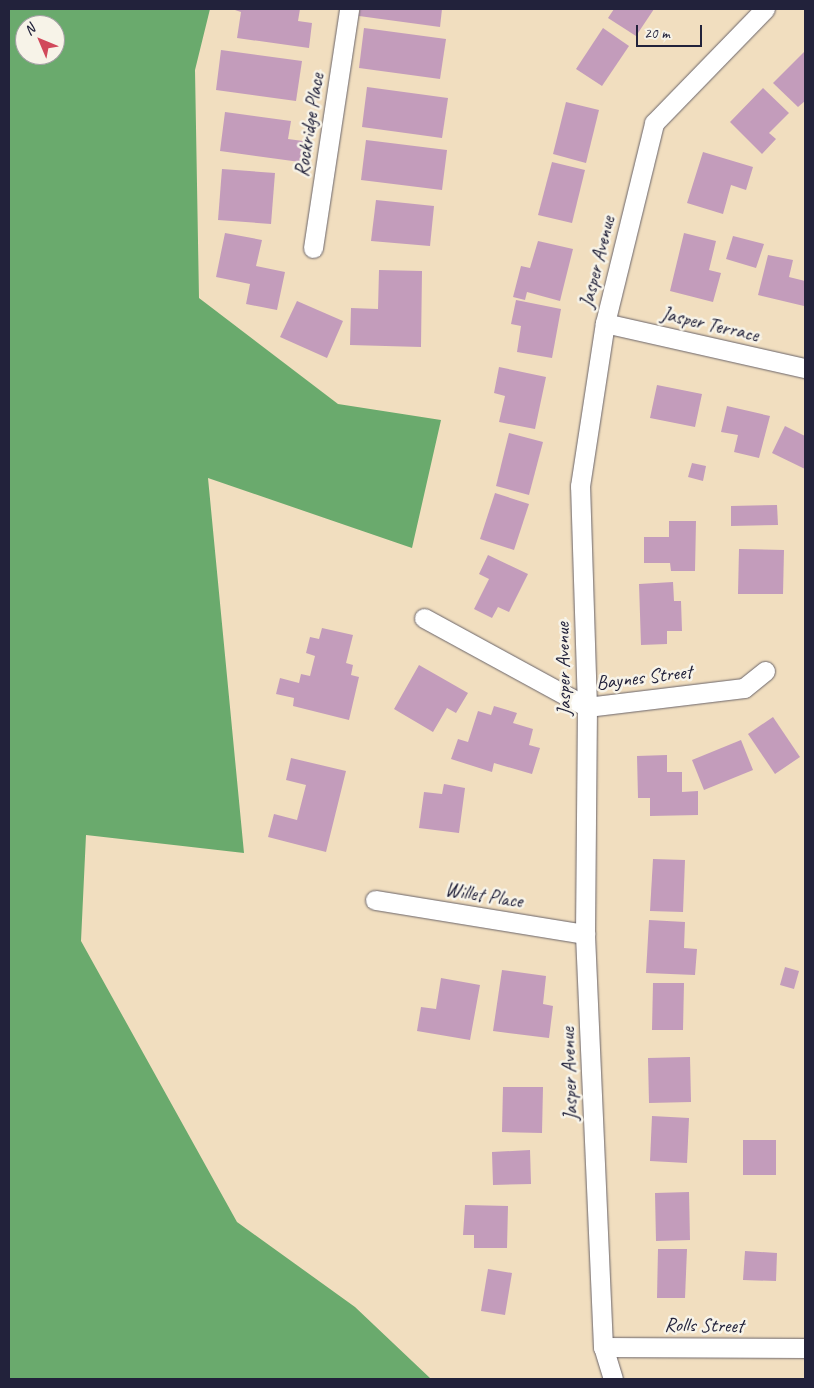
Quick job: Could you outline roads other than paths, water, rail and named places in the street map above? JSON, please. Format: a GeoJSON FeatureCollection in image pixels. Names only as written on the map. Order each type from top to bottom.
{"type":"FeatureCollection","features":[{"type":"Feature","properties":{"kind":"street","name":"Rockridge Place"},"geometry":{"type":"LineString","coordinates":[[313,248],[349,9]]}},
{"type":"Feature","properties":{"kind":"street","name":"Jasper Avenue"},"geometry":{"type":"LineString","coordinates":[[613,1379],[603,1346],[586,934],[587,706],[580,486],[605,324],[654,123],[765,9]]}},
{"type":"Feature","properties":{"kind":"street","name":"Jasper Terrace"},"geometry":{"type":"LineString","coordinates":[[605,324],[805,368]]}},
{"type":"Feature","properties":{"kind":"street","name":"Baynes Street"},"geometry":{"type":"LineString","coordinates":[[424,618],[587,706],[744,688],[764,671]]}},
{"type":"Feature","properties":{"kind":"street","name":"Willet Place"},"geometry":{"type":"LineString","coordinates":[[375,900],[586,934]]}},
{"type":"Feature","properties":{"kind":"street","name":"Rolls Street"},"geometry":{"type":"LineString","coordinates":[[603,1346],[805,1348]]}}]}
